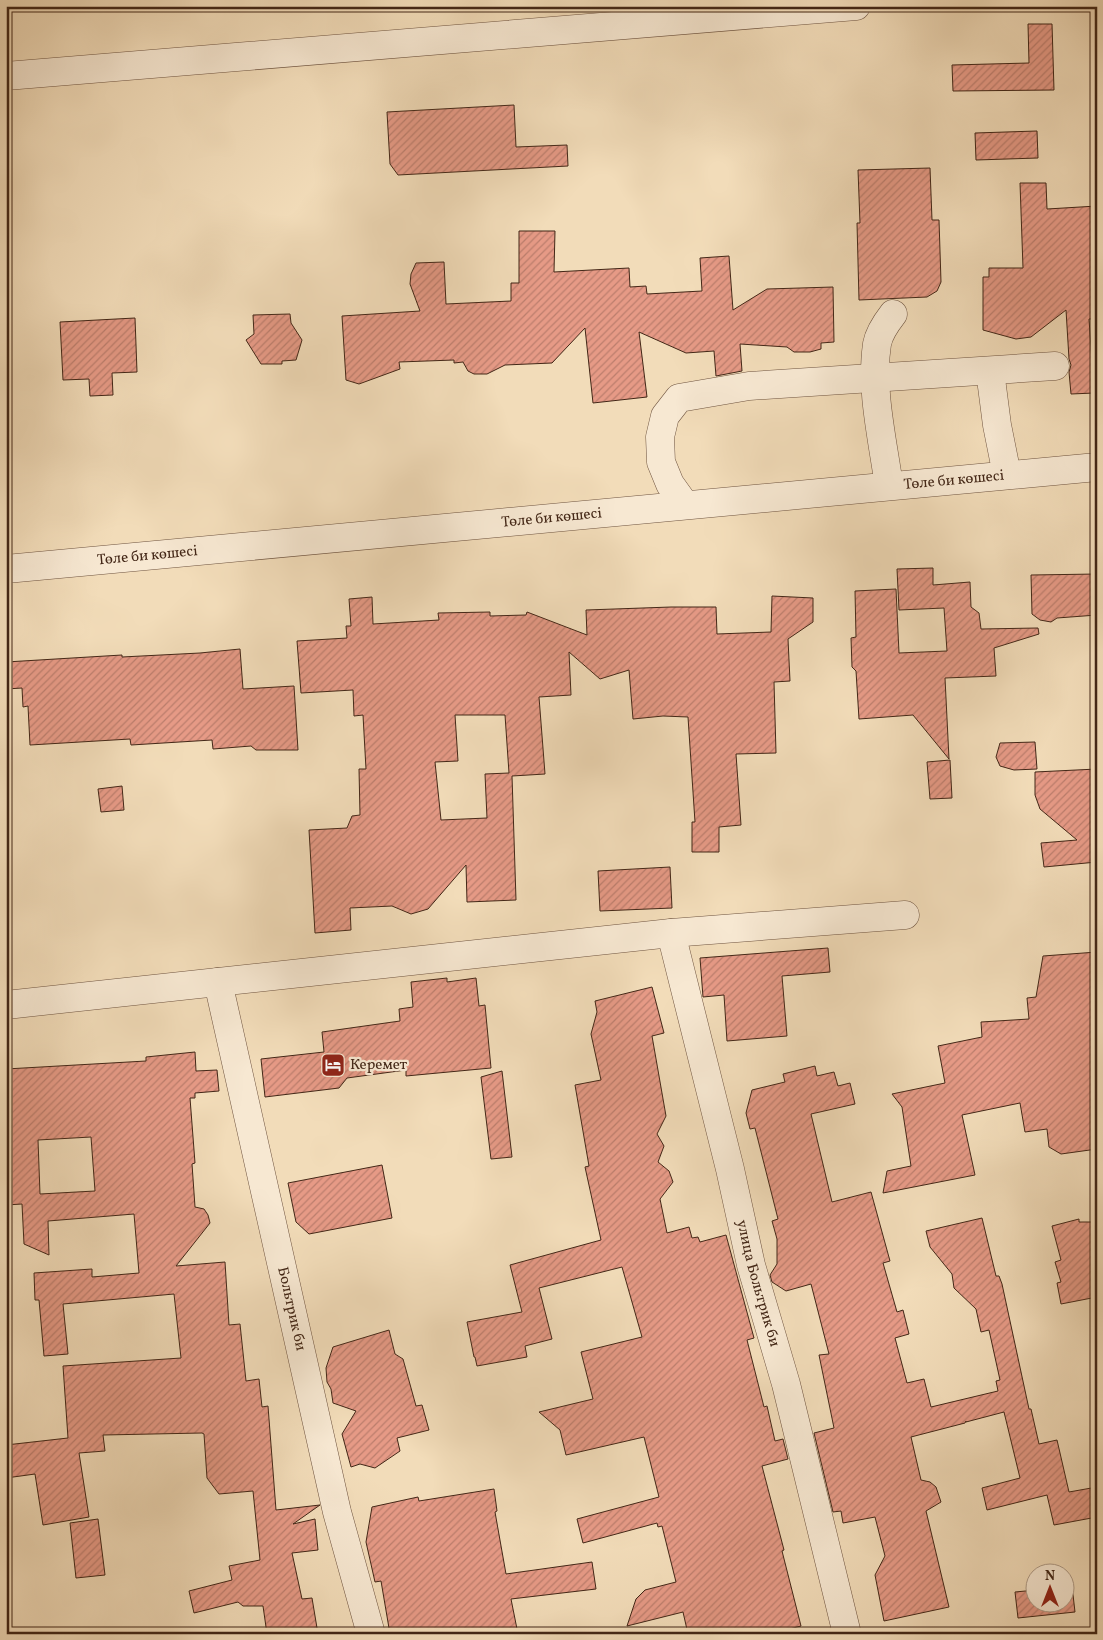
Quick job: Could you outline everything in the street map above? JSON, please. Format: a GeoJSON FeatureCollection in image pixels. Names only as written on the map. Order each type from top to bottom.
{"type":"FeatureCollection","features":[{"type":"Feature","properties":{"kind":"street"},"geometry":{"type":"LineString","coordinates":[[6,76],[856,6]]}},
{"type":"Feature","properties":{"kind":"street"},"geometry":{"type":"LineString","coordinates":[[889,486],[877,400],[876,378],[877,343],[886,323],[893,314]]}},
{"type":"Feature","properties":{"kind":"street"},"geometry":{"type":"LineString","coordinates":[[685,505],[670,484],[661,462],[660,437],[665,416],[679,398],[749,386],[1055,366]]}},
{"type":"Feature","properties":{"kind":"street"},"geometry":{"type":"LineString","coordinates":[[990,370],[997,426],[1007,475]]}},
{"type":"Feature","properties":{"kind":"street","name":"Төле би көшесі"},"geometry":{"type":"LineString","coordinates":[[6,569],[1097,466]]}},
{"type":"Feature","properties":{"kind":"street"},"geometry":{"type":"LineString","coordinates":[[6,1005],[671,933],[904,915]]}},
{"type":"Feature","properties":{"kind":"street","name":"улица Больтрик би"},"geometry":{"type":"LineString","coordinates":[[671,933],[730,1169],[751,1265],[786,1384],[847,1634]]}},
{"type":"Feature","properties":{"kind":"street","name":"Больтрик би"},"geometry":{"type":"LineString","coordinates":[[218,982],[337,1512],[371,1634]]}},
{"type":"Feature","properties":{"kind":"building"},"geometry":{"type":"Polygon","coordinates":[[[1028,24],[1052,24],[1054,90],[953,91],[952,65],[1029,63],[1028,24]]]}},
{"type":"Feature","properties":{"kind":"building"},"geometry":{"type":"Polygon","coordinates":[[[514,105],[516,147],[567,145],[568,166],[398,175],[390,164],[387,112],[514,105]]]}},
{"type":"Feature","properties":{"kind":"building"},"geometry":{"type":"Polygon","coordinates":[[[1037,131],[1038,158],[976,160],[975,133],[1037,131]]]}},
{"type":"Feature","properties":{"kind":"building"},"geometry":{"type":"Polygon","coordinates":[[[930,168],[932,220],[939,220],[941,282],[937,291],[927,297],[859,300],[857,223],[860,223],[858,170],[930,168]]]}},
{"type":"Feature","properties":{"kind":"building"},"geometry":{"type":"Polygon","coordinates":[[[1020,183],[1046,183],[1047,209],[1097,206],[1097,319],[1089,319],[1094,393],[1071,394],[1069,372],[1071,365],[1066,310],[1031,337],[1016,339],[983,330],[983,277],[989,277],[989,268],[1023,268],[1020,183]]]}},
{"type":"Feature","properties":{"kind":"building"},"geometry":{"type":"Polygon","coordinates":[[[519,231],[555,231],[554,272],[629,268],[630,287],[646,286],[647,294],[702,291],[700,258],[729,256],[733,310],[767,289],[833,287],[834,342],[821,343],[821,349],[810,352],[794,352],[787,347],[740,344],[742,371],[716,376],[714,351],[686,353],[639,332],[647,397],[593,403],[585,328],[552,363],[505,365],[487,374],[474,374],[468,371],[463,362],[454,363],[454,360],[399,362],[400,369],[359,384],[346,380],[342,316],[420,311],[410,284],[411,274],[416,263],[444,262],[446,304],[511,301],[511,283],[519,283],[519,231]]]}},
{"type":"Feature","properties":{"kind":"building"},"geometry":{"type":"Polygon","coordinates":[[[290,314],[291,323],[302,340],[296,360],[282,361],[282,364],[261,364],[246,340],[254,334],[253,315],[290,314]]]}},
{"type":"Feature","properties":{"kind":"building"},"geometry":{"type":"Polygon","coordinates":[[[135,318],[137,372],[112,373],[113,395],[90,396],[89,379],[63,380],[60,322],[135,318]]]}},
{"type":"Feature","properties":{"kind":"building"},"geometry":{"type":"Polygon","coordinates":[[[933,568],[933,585],[970,582],[971,607],[979,613],[981,629],[1038,628],[1039,634],[994,648],[996,676],[945,678],[949,759],[913,715],[859,719],[856,671],[852,667],[851,638],[856,637],[855,591],[896,589],[899,653],[947,651],[944,608],[899,610],[897,569],[933,568]]]}},
{"type":"Feature","properties":{"kind":"building"},"geometry":{"type":"Polygon","coordinates":[[[1097,574],[1097,615],[1057,618],[1051,622],[1040,620],[1032,614],[1031,575],[1097,574]]]}},
{"type":"Feature","properties":{"kind":"building"},"geometry":{"type":"Polygon","coordinates":[[[772,596],[813,598],[813,622],[788,639],[790,681],[774,682],[776,753],[736,754],[741,825],[719,827],[719,852],[692,852],[692,822],[695,822],[688,717],[663,716],[633,719],[629,670],[600,679],[569,652],[571,695],[539,697],[545,774],[512,776],[516,900],[467,902],[466,865],[428,909],[411,914],[392,906],[350,908],[351,930],[315,933],[309,830],[347,828],[352,816],[360,815],[359,769],[366,769],[363,715],[354,716],[353,690],[301,693],[297,641],[347,638],[346,626],[351,626],[349,599],[372,597],[373,624],[439,620],[438,613],[490,612],[490,616],[526,615],[527,612],[587,635],[586,610],[716,607],[717,634],[771,632],[772,596]],[[455,715],[458,761],[435,762],[441,820],[487,818],[485,774],[509,773],[505,715],[455,715]]]}},
{"type":"Feature","properties":{"kind":"building"},"geometry":{"type":"Polygon","coordinates":[[[240,649],[243,689],[294,686],[298,750],[256,750],[251,746],[213,749],[212,740],[131,745],[130,739],[30,745],[28,706],[23,707],[22,688],[6,689],[6,662],[122,655],[122,657],[200,653],[240,649]]]}},
{"type":"Feature","properties":{"kind":"building"},"geometry":{"type":"Polygon","coordinates":[[[1035,742],[1037,769],[1014,770],[1000,766],[996,757],[1000,743],[1035,742]]]}},
{"type":"Feature","properties":{"kind":"building"},"geometry":{"type":"Polygon","coordinates":[[[950,760],[952,798],[930,799],[927,762],[950,760]]]}},
{"type":"Feature","properties":{"kind":"building"},"geometry":{"type":"Polygon","coordinates":[[[1097,769],[1097,862],[1044,867],[1041,843],[1077,840],[1040,809],[1035,795],[1035,772],[1097,769]]]}},
{"type":"Feature","properties":{"kind":"building"},"geometry":{"type":"Polygon","coordinates":[[[122,786],[124,810],[101,812],[98,789],[122,786]]]}},
{"type":"Feature","properties":{"kind":"building"},"geometry":{"type":"Polygon","coordinates":[[[670,867],[672,908],[600,911],[598,871],[670,867]]]}},
{"type":"Feature","properties":{"kind":"building"},"geometry":{"type":"Polygon","coordinates":[[[828,948],[830,972],[782,976],[787,1036],[727,1041],[724,995],[703,997],[700,958],[828,948]]]}},
{"type":"Feature","properties":{"kind":"building"},"geometry":{"type":"Polygon","coordinates":[[[1097,952],[1097,1149],[1061,1154],[1049,1147],[1047,1129],[1025,1132],[1020,1103],[962,1115],[975,1175],[883,1193],[887,1171],[911,1166],[902,1107],[892,1094],[945,1083],[938,1046],[982,1037],[981,1022],[1029,1019],[1027,998],[1036,997],[1043,956],[1097,952]]]}},
{"type":"Feature","properties":{"kind":"building"},"geometry":{"type":"Polygon","coordinates":[[[447,978],[447,982],[476,978],[479,1006],[485,1005],[491,1068],[406,1076],[406,1070],[347,1078],[339,1088],[265,1097],[261,1059],[324,1052],[322,1032],[400,1021],[399,1009],[413,1007],[411,982],[447,978]]]}},
{"type":"Feature","properties":{"kind":"building"},"geometry":{"type":"Polygon","coordinates":[[[652,987],[664,1033],[652,1036],[666,1116],[657,1134],[664,1146],[658,1162],[669,1171],[673,1182],[660,1199],[667,1233],[689,1227],[692,1238],[698,1237],[700,1242],[726,1235],[754,1338],[747,1340],[764,1407],[767,1406],[775,1441],[783,1439],[788,1459],[762,1466],[801,1626],[770,1634],[688,1634],[683,1612],[627,1626],[636,1599],[645,1590],[676,1582],[662,1526],[658,1527],[657,1523],[583,1543],[577,1519],[659,1497],[644,1437],[566,1455],[560,1430],[539,1412],[593,1399],[581,1352],[642,1337],[622,1267],[539,1288],[552,1339],[525,1346],[527,1357],[477,1366],[467,1322],[522,1312],[510,1265],[601,1240],[585,1167],[589,1166],[575,1085],[601,1080],[591,1034],[597,1012],[595,1001],[652,987]]]}},
{"type":"Feature","properties":{"kind":"building"},"geometry":{"type":"Polygon","coordinates":[[[195,1052],[196,1071],[217,1070],[219,1091],[195,1093],[195,1098],[190,1098],[195,1163],[192,1164],[195,1207],[204,1209],[210,1223],[176,1266],[225,1262],[229,1325],[240,1324],[246,1381],[259,1379],[262,1407],[268,1406],[276,1510],[320,1505],[293,1524],[315,1519],[318,1550],[292,1553],[302,1599],[312,1598],[318,1634],[267,1634],[263,1606],[243,1606],[238,1602],[194,1613],[189,1591],[232,1580],[229,1566],[260,1560],[253,1491],[219,1494],[207,1478],[204,1434],[202,1433],[103,1435],[105,1451],[79,1453],[89,1517],[43,1525],[35,1474],[6,1478],[6,1445],[68,1438],[63,1366],[181,1358],[174,1294],[63,1304],[68,1354],[44,1356],[39,1300],[35,1300],[34,1273],[92,1269],[92,1277],[139,1273],[134,1214],[48,1221],[49,1255],[24,1244],[22,1204],[6,1205],[6,1069],[146,1061],[146,1057],[195,1052]],[[91,1137],[38,1140],[40,1194],[95,1191],[91,1137]]]}},
{"type":"Feature","properties":{"kind":"building"},"geometry":{"type":"Polygon","coordinates":[[[815,1066],[817,1076],[834,1072],[838,1086],[850,1083],[855,1104],[811,1114],[832,1202],[871,1192],[890,1261],[883,1263],[897,1312],[903,1310],[909,1334],[895,1338],[907,1383],[924,1379],[931,1407],[998,1391],[996,1381],[1000,1380],[989,1330],[981,1332],[976,1309],[954,1288],[952,1274],[930,1247],[926,1231],[982,1218],[996,1276],[999,1276],[1002,1284],[1029,1409],[1031,1409],[1039,1444],[1057,1440],[1069,1492],[1097,1487],[1097,1517],[1054,1525],[1047,1495],[987,1510],[982,1488],[1020,1478],[1004,1412],[911,1437],[921,1480],[930,1482],[936,1487],[941,1502],[926,1511],[949,1607],[884,1621],[875,1575],[885,1556],[875,1517],[843,1523],[841,1511],[833,1512],[814,1433],[834,1428],[819,1355],[829,1354],[811,1284],[786,1291],[772,1282],[770,1275],[777,1264],[777,1239],[772,1221],[778,1219],[755,1128],[750,1129],[746,1113],[752,1090],[785,1082],[783,1074],[815,1066]]]}},
{"type":"Feature","properties":{"kind":"building"},"geometry":{"type":"Polygon","coordinates":[[[502,1071],[512,1157],[491,1159],[481,1077],[502,1071]]]}},
{"type":"Feature","properties":{"kind":"building"},"geometry":{"type":"Polygon","coordinates":[[[382,1165],[392,1218],[309,1234],[296,1222],[288,1183],[382,1165]]]}},
{"type":"Feature","properties":{"kind":"building"},"geometry":{"type":"Polygon","coordinates":[[[1079,1219],[1079,1222],[1097,1222],[1097,1297],[1061,1304],[1057,1283],[1061,1282],[1055,1262],[1061,1260],[1052,1226],[1079,1219]]]}},
{"type":"Feature","properties":{"kind":"building"},"geometry":{"type":"Polygon","coordinates":[[[389,1330],[395,1354],[403,1359],[416,1406],[422,1405],[429,1430],[397,1438],[400,1451],[375,1468],[360,1464],[351,1467],[342,1434],[356,1411],[333,1403],[331,1389],[327,1382],[326,1368],[333,1347],[389,1330]]]}},
{"type":"Feature","properties":{"kind":"building"},"geometry":{"type":"Polygon","coordinates":[[[494,1489],[497,1511],[495,1512],[506,1574],[592,1562],[596,1589],[511,1599],[518,1634],[390,1634],[381,1581],[375,1582],[366,1542],[372,1507],[418,1497],[419,1501],[494,1489]]]}},
{"type":"Feature","properties":{"kind":"building"},"geometry":{"type":"Polygon","coordinates":[[[98,1519],[105,1575],[76,1578],[70,1523],[98,1519]]]}},
{"type":"Feature","properties":{"kind":"building"},"geometry":{"type":"Polygon","coordinates":[[[1026,1591],[1026,1612],[1075,1612],[1018,1618],[1015,1592],[1026,1591]]]}},
{"type":"Feature","properties":{"kind":"place","name":"Керемет"},"geometry":{"type":"Point","coordinates":[333,1065]}}]}
